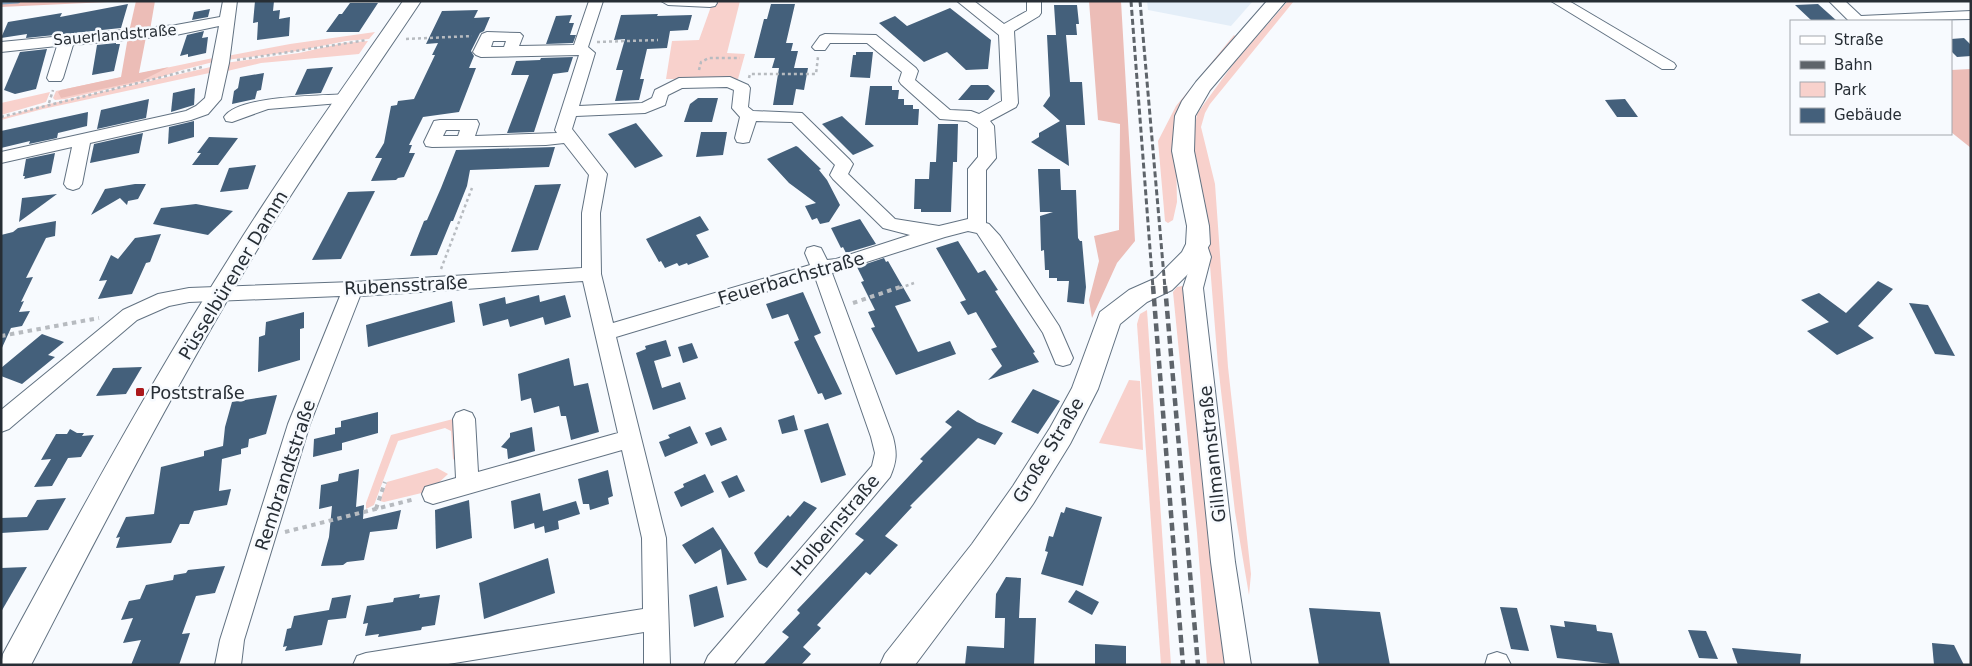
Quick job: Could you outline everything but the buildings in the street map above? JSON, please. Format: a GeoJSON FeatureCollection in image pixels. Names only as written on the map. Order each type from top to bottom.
{"type":"FeatureCollection","features":[{"type":"Feature","properties":{"kind":"main road","name":"Püsselbürener Damm"},"geometry":{"type":"LineString","coordinates":[[14,665],[163,389],[220,293],[271,210],[412,1]]}},
{"type":"Feature","properties":{"kind":"main road"},"geometry":{"type":"LineString","coordinates":[[1198,244],[1198,226],[1183,151],[1185,116],[1202,86],[1277,1]]}},
{"type":"Feature","properties":{"kind":"main road","name":"Große Straße"},"geometry":{"type":"LineString","coordinates":[[896,665],[982,553],[1023,495],[1060,436],[1085,389],[1109,319],[1138,296],[1164,284],[1190,258],[1198,244]]}},
{"type":"Feature","properties":{"kind":"street"},"geometry":{"type":"LineString","coordinates":[[1,158],[202,110],[213,99],[221,63],[230,1]]}},
{"type":"Feature","properties":{"kind":"street"},"geometry":{"type":"LineString","coordinates":[[581,46],[596,1]]}},
{"type":"Feature","properties":{"kind":"street"},"geometry":{"type":"LineString","coordinates":[[668,1],[710,3]]}},
{"type":"Feature","properties":{"kind":"street"},"geometry":{"type":"LineString","coordinates":[[964,1],[1006,32]]}},
{"type":"Feature","properties":{"kind":"street"},"geometry":{"type":"LineString","coordinates":[[978,121],[1010,103],[1006,29],[1034,13],[1034,1]]}},
{"type":"Feature","properties":{"kind":"street"},"geometry":{"type":"LineString","coordinates":[[1558,1],[1668,66]]}},
{"type":"Feature","properties":{"kind":"street"},"geometry":{"type":"LineString","coordinates":[[1836,1],[1855,20]]}},
{"type":"Feature","properties":{"kind":"street"},"geometry":{"type":"LineString","coordinates":[[1879,20],[1971,16]]}},
{"type":"Feature","properties":{"kind":"street","name":"Sauerlandstraße"},"geometry":{"type":"LineString","coordinates":[[1,47],[176,30],[228,20]]}},
{"type":"Feature","properties":{"kind":"street"},"geometry":{"type":"LineString","coordinates":[[487,38],[516,36],[510,50],[581,46]]}},
{"type":"Feature","properties":{"kind":"street"},"geometry":{"type":"LineString","coordinates":[[820,47],[825,39],[872,38],[910,71],[907,81],[946,115],[971,116],[986,126],[987,158],[977,169],[977,226],[983,228],[993,241],[1052,330],[1063,358]]}},
{"type":"Feature","properties":{"kind":"street"},"geometry":{"type":"LineString","coordinates":[[56,78],[64,47],[68,40]]}},
{"type":"Feature","properties":{"kind":"street"},"geometry":{"type":"LineString","coordinates":[[581,46],[587,53],[563,130],[598,174],[591,213],[591,274],[654,538],[657,665]]}},
{"type":"Feature","properties":{"kind":"street"},"geometry":{"type":"LineString","coordinates":[[568,111],[645,108],[659,101],[661,93],[680,83],[730,82],[742,88],[740,108],[749,116],[796,117],[844,164],[839,175],[889,224],[913,229],[942,231]]}},
{"type":"Feature","properties":{"kind":"street"},"geometry":{"type":"LineString","coordinates":[[232,117],[251,108],[268,104],[346,98]]}},
{"type":"Feature","properties":{"kind":"street"},"geometry":{"type":"LineString","coordinates":[[743,138],[749,116]]}},
{"type":"Feature","properties":{"kind":"street"},"geometry":{"type":"LineString","coordinates":[[464,142],[546,140],[568,137]]}},
{"type":"Feature","properties":{"kind":"street"},"geometry":{"type":"LineString","coordinates":[[73,184],[82,140]]}},
{"type":"Feature","properties":{"kind":"street","name":"Feuerbachstraße"},"geometry":{"type":"LineString","coordinates":[[604,333],[818,261],[837,266],[942,231],[968,225],[977,226]]}},
{"type":"Feature","properties":{"kind":"street","name":"Gillmannstraße"},"geometry":{"type":"LineString","coordinates":[[1198,244],[1202,257],[1193,288],[1223,562],[1238,665]]}},
{"type":"Feature","properties":{"kind":"street","name":"Holbeinstraße"},"geometry":{"type":"LineString","coordinates":[[717,665],[882,470],[886,453],[882,437],[818,261]]}},
{"type":"Feature","properties":{"kind":"street","name":"Rubensstraße"},"geometry":{"type":"LineString","coordinates":[[220,293],[353,289],[591,274]]}},
{"type":"Feature","properties":{"kind":"street","name":"Rembrandtstraße"},"geometry":{"type":"LineString","coordinates":[[228,665],[232,640],[300,424],[353,289]]}},
{"type":"Feature","properties":{"kind":"street"},"geometry":{"type":"LineString","coordinates":[[1,423],[130,315],[165,299],[189,294],[220,293]]}},
{"type":"Feature","properties":{"kind":"street"},"geometry":{"type":"LineString","coordinates":[[464,419],[468,484]]}},
{"type":"Feature","properties":{"kind":"street"},"geometry":{"type":"LineString","coordinates":[[432,494],[630,439]]}},
{"type":"Feature","properties":{"kind":"street"},"geometry":{"type":"LineString","coordinates":[[366,665],[657,618]]}},
{"type":"Feature","properties":{"kind":"path"},"geometry":{"type":"LineString","coordinates":[[1,117],[221,63],[359,40],[466,36],[483,36],[487,38]]}},
{"type":"Feature","properties":{"kind":"path"},"geometry":{"type":"LineString","coordinates":[[581,46],[658,40]]}},
{"type":"Feature","properties":{"kind":"path"},"geometry":{"type":"LineString","coordinates":[[742,88],[748,83],[750,74],[816,74],[820,47]]}},
{"type":"Feature","properties":{"kind":"path"},"geometry":{"type":"LineString","coordinates":[[689,82],[690,77],[700,71],[698,69],[699,66],[706,59],[740,58]]}},
{"type":"Feature","properties":{"kind":"path"},"geometry":{"type":"LineString","coordinates":[[435,284],[472,188]]}},
{"type":"Feature","properties":{"kind":"path"},"geometry":{"type":"LineString","coordinates":[[836,309],[914,283]]}},
{"type":"Feature","properties":{"kind":"path"},"geometry":{"type":"LineString","coordinates":[[1,336],[117,314],[130,315]]}},
{"type":"Feature","properties":{"kind":"path"},"geometry":{"type":"LineString","coordinates":[[376,509],[385,482]]}},
{"type":"Feature","properties":{"kind":"path"},"geometry":{"type":"LineString","coordinates":[[264,537],[432,494]]}},
{"type":"Feature","properties":{"kind":"shaded area"},"geometry":{"type":"Polygon","coordinates":[[[1,1],[129,1],[1,7],[1,1]]]}},
{"type":"Feature","properties":{"kind":"shaded area"},"geometry":{"type":"Polygon","coordinates":[[[136,1],[155,1],[150,30],[129,32],[136,1]]]}},
{"type":"Feature","properties":{"kind":"shaded area"},"geometry":{"type":"Polygon","coordinates":[[[1089,1],[1121,1],[1135,241],[1117,263],[1092,318],[1089,300],[1099,261],[1094,236],[1119,230],[1120,124],[1098,120],[1089,1]]]}},
{"type":"Feature","properties":{"kind":"shaded area"},"geometry":{"type":"Polygon","coordinates":[[[1147,1],[1253,1],[1231,26],[1148,10],[1147,1]]]}},
{"type":"Feature","properties":{"kind":"shaded area"},"geometry":{"type":"Polygon","coordinates":[[[128,37],[146,37],[139,73],[169,67],[143,80],[61,98],[58,92],[61,90],[121,77],[128,37]]]}},
{"type":"Feature","properties":{"kind":"shaded area"},"geometry":{"type":"Polygon","coordinates":[[[1971,69],[1971,148],[1952,133],[1952,70],[1971,69]]]}},
{"type":"Feature","properties":{"kind":"green space"},"geometry":{"type":"Polygon","coordinates":[[[713,1],[740,1],[727,53],[745,54],[738,79],[666,79],[672,41],[699,40],[713,1]]]}},
{"type":"Feature","properties":{"kind":"green space"},"geometry":{"type":"Polygon","coordinates":[[[1288,1],[1294,1],[1210,104],[1201,127],[1215,184],[1228,367],[1251,574],[1249,595],[1235,512],[1218,365],[1209,253],[1192,144],[1197,114],[1234,63],[1288,1]]]}},
{"type":"Feature","properties":{"kind":"green space"},"geometry":{"type":"Polygon","coordinates":[[[375,32],[369,39],[226,60],[227,56],[290,44],[375,32]]]}},
{"type":"Feature","properties":{"kind":"green space"},"geometry":{"type":"Polygon","coordinates":[[[1234,35],[1236,37],[1199,81],[1176,154],[1177,202],[1173,220],[1168,223],[1165,221],[1158,141],[1176,106],[1234,35]]]}},
{"type":"Feature","properties":{"kind":"green space"},"geometry":{"type":"Polygon","coordinates":[[[368,41],[359,54],[261,63],[223,72],[225,63],[299,53],[344,43],[368,41]]]}},
{"type":"Feature","properties":{"kind":"green space"},"geometry":{"type":"Polygon","coordinates":[[[218,57],[217,61],[158,78],[65,99],[55,100],[53,98],[56,91],[218,57]]]}},
{"type":"Feature","properties":{"kind":"green space"},"geometry":{"type":"Polygon","coordinates":[[[215,66],[214,72],[1,120],[1,118],[45,105],[215,66]]]}},
{"type":"Feature","properties":{"kind":"green space"},"geometry":{"type":"Polygon","coordinates":[[[50,92],[46,102],[1,115],[1,103],[50,92]]]}},
{"type":"Feature","properties":{"kind":"green space"},"geometry":{"type":"Polygon","coordinates":[[[1187,285],[1227,665],[1207,665],[1197,533],[1173,292],[1177,287],[1187,285]]]}},
{"type":"Feature","properties":{"kind":"green space"},"geometry":{"type":"Polygon","coordinates":[[[1147,310],[1171,665],[1161,665],[1137,324],[1140,314],[1147,310]]]}},
{"type":"Feature","properties":{"kind":"green space"},"geometry":{"type":"Polygon","coordinates":[[[1129,380],[1140,381],[1143,450],[1099,443],[1129,380]]]}},
{"type":"Feature","properties":{"kind":"green space"},"geometry":{"type":"Polygon","coordinates":[[[457,418],[457,462],[453,459],[451,431],[445,428],[398,441],[374,505],[366,509],[366,503],[391,435],[457,418]]]}},
{"type":"Feature","properties":{"kind":"green space"},"geometry":{"type":"Polygon","coordinates":[[[437,468],[448,474],[430,491],[384,502],[380,501],[387,482],[437,468]]]}},
{"type":"Feature","properties":{"kind":"waterway"},"geometry":{"type":"LineString","coordinates":[[1,2],[18,1]]}},
{"type":"Feature","properties":{"kind":"railway"},"geometry":{"type":"LineString","coordinates":[[1131,1],[1153,288]]}},
{"type":"Feature","properties":{"kind":"railway"},"geometry":{"type":"LineString","coordinates":[[1140,1],[1165,288]]}},
{"type":"Feature","properties":{"kind":"railway"},"geometry":{"type":"LineString","coordinates":[[1153,286],[1183,665]]}},
{"type":"Feature","properties":{"kind":"railway"},"geometry":{"type":"LineString","coordinates":[[1165,286],[1198,665]]}},
{"type":"Feature","properties":{"kind":"place","name":"Poststraße"},"geometry":{"type":"Point","coordinates":[140,392]}}]}
